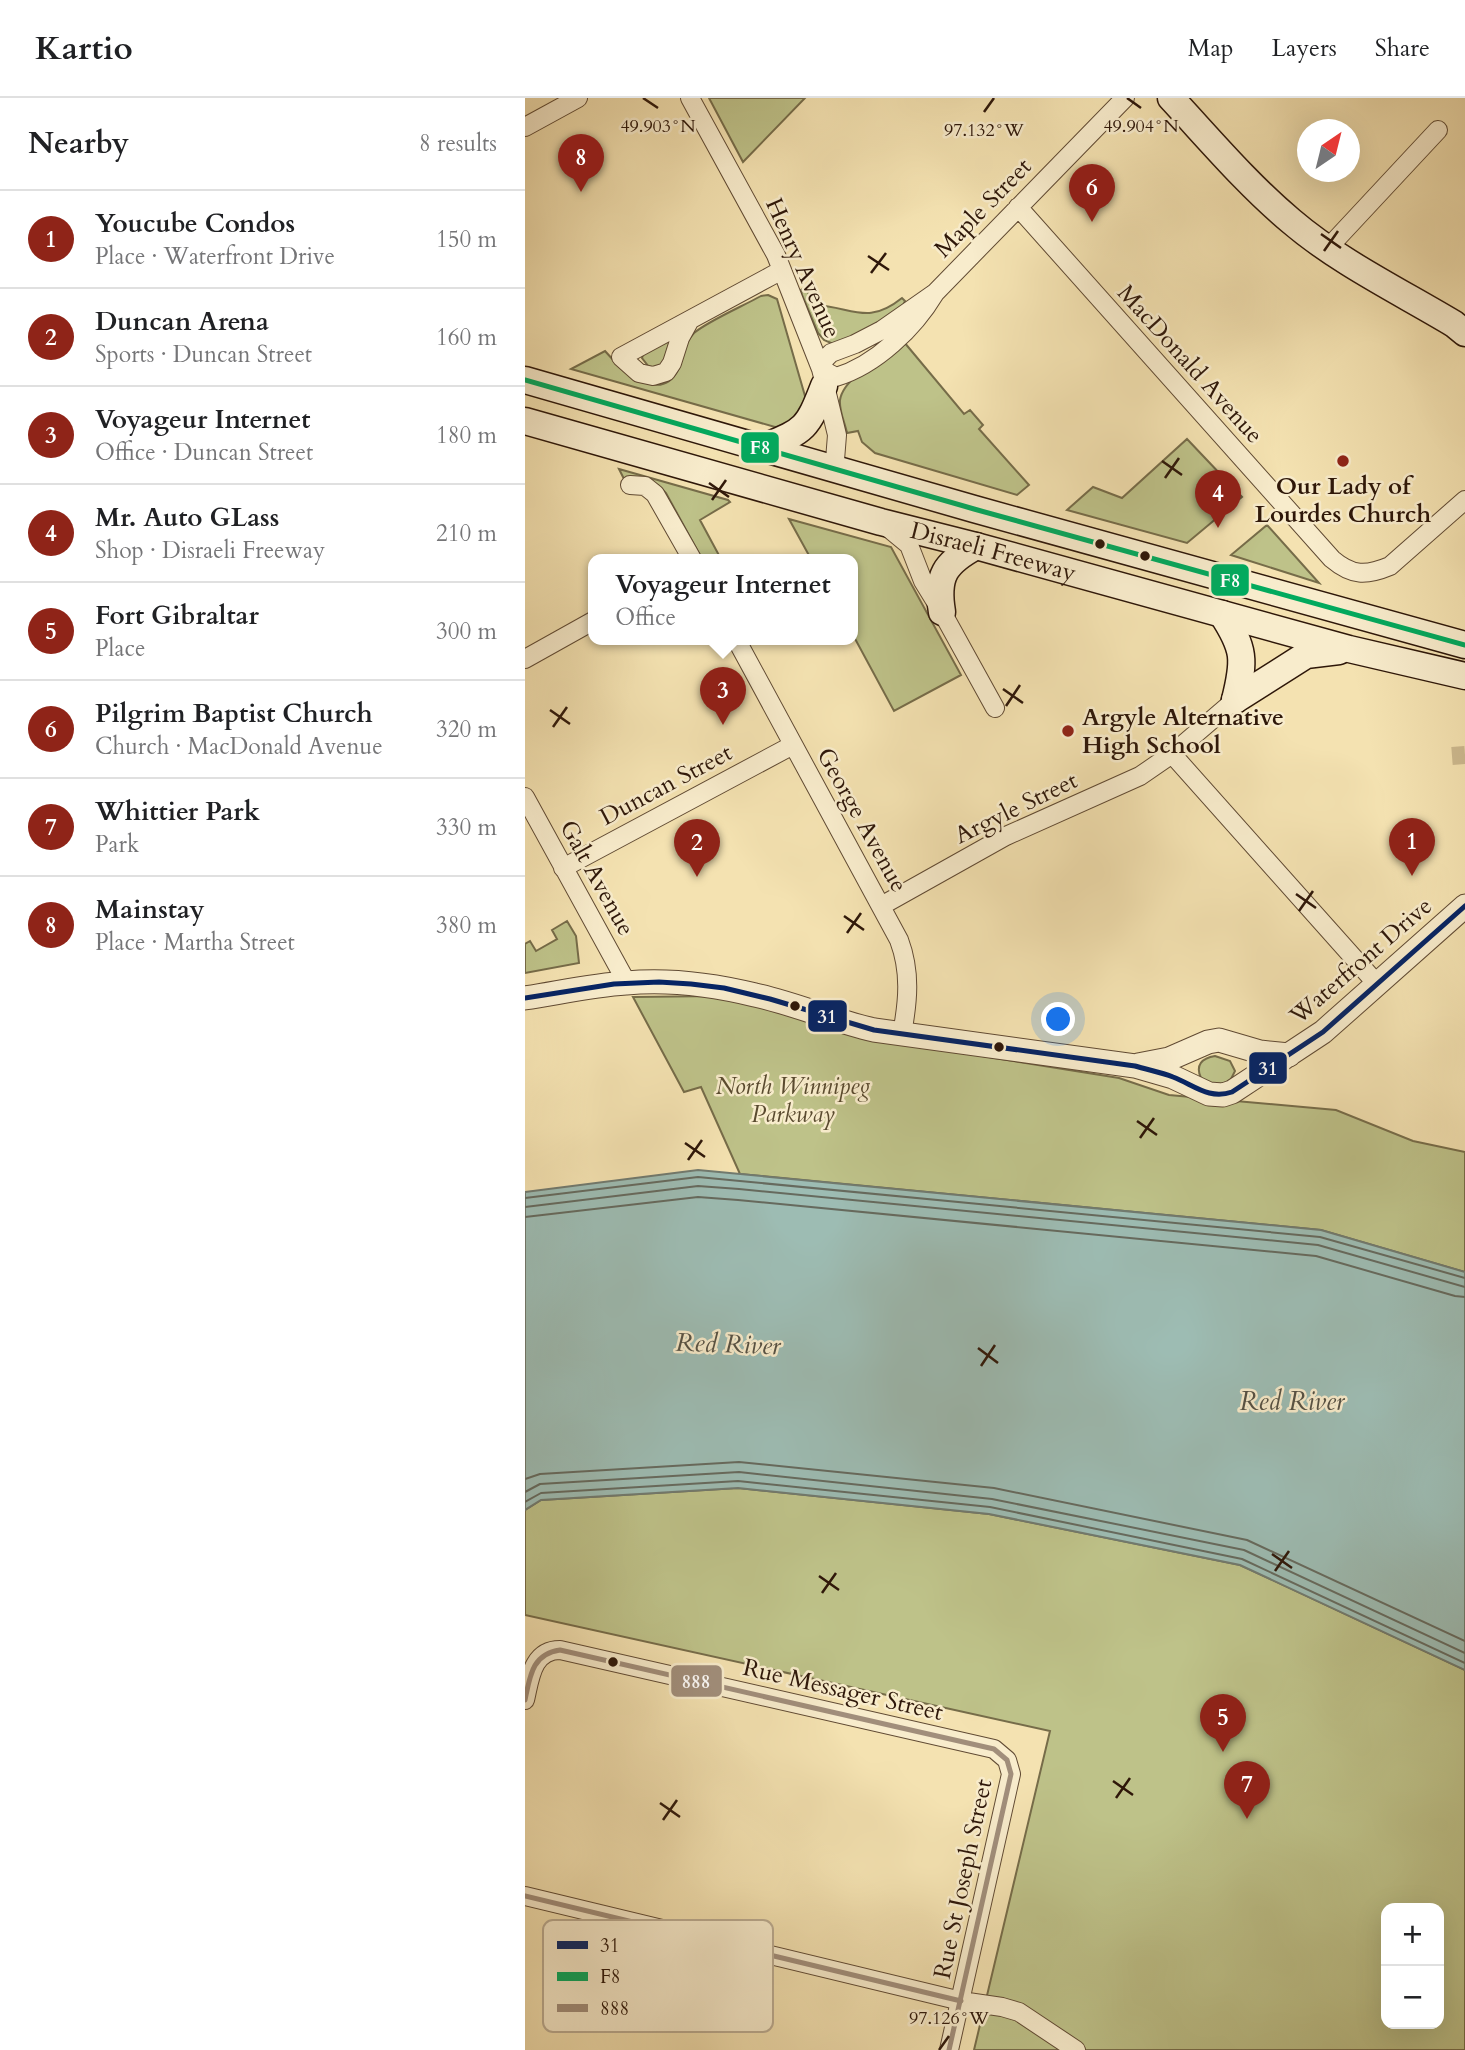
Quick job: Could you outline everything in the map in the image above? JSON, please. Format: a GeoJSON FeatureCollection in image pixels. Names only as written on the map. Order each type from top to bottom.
{"type":"FeatureCollection","features":[{"type":"Feature","properties":{"kind":"main road"},"geometry":{"type":"LineString","coordinates":[[1171,98],[1241,174],[1291,220],[1328,248],[1465,333]]}},
{"type":"Feature","properties":{"kind":"main road"},"geometry":{"type":"LineString","coordinates":[[525,364],[654,417]]}},
{"type":"Feature","properties":{"kind":"main road"},"geometry":{"type":"LineString","coordinates":[[762,447],[797,433],[811,416],[823,377]]}},
{"type":"Feature","properties":{"kind":"main road","name":"Disraeli Freeway"},"geometry":{"type":"LineString","coordinates":[[525,380],[1465,645]]}},
{"type":"Feature","properties":{"kind":"main road"},"geometry":{"type":"LineString","coordinates":[[525,401],[572,394]]}},
{"type":"Feature","properties":{"kind":"main road","name":"Disraeli Freeway"},"geometry":{"type":"LineString","coordinates":[[531,427],[659,459],[1349,649],[1465,676]]}},
{"type":"Feature","properties":{"kind":"main road"},"geometry":{"type":"LineString","coordinates":[[659,459],[722,460],[791,478],[808,477],[831,468]]}},
{"type":"Feature","properties":{"kind":"main road"},"geometry":{"type":"LineString","coordinates":[[942,612],[940,586],[944,572],[953,560],[976,546]]}},
{"type":"Feature","properties":{"kind":"main road"},"geometry":{"type":"LineString","coordinates":[[1222,614],[1234,632],[1243,660],[1235,700]]}},
{"type":"Feature","properties":{"kind":"main road"},"geometry":{"type":"LineString","coordinates":[[1235,700],[1305,655],[1349,649]]}},
{"type":"Feature","properties":{"kind":"street"},"geometry":{"type":"LineString","coordinates":[[525,127],[578,98]]}},
{"type":"Feature","properties":{"kind":"street","name":"Henry Avenue"},"geometry":{"type":"LineString","coordinates":[[691,98],[782,270],[823,377],[837,435],[835,460],[831,468]]}},
{"type":"Feature","properties":{"kind":"street","name":"Maple Street"},"geometry":{"type":"LineString","coordinates":[[935,293],[922,314],[901,336],[853,372],[836,377],[823,377],[825,359],[831,353],[882,330],[935,293],[1125,98]]}},
{"type":"Feature","properties":{"kind":"street"},"geometry":{"type":"LineString","coordinates":[[1328,248],[1438,130]]}},
{"type":"Feature","properties":{"kind":"street","name":"MacDonald Avenue"},"geometry":{"type":"LineString","coordinates":[[1018,207],[1332,559],[1345,570],[1361,574],[1390,566],[1465,500]]}},
{"type":"Feature","properties":{"kind":"street"},"geometry":{"type":"LineString","coordinates":[[690,320],[782,270]]}},
{"type":"Feature","properties":{"kind":"street"},"geometry":{"type":"LineString","coordinates":[[630,485],[645,486],[655,494],[689,554]]}},
{"type":"Feature","properties":{"kind":"street"},"geometry":{"type":"LineString","coordinates":[[881,522],[909,545],[923,581],[995,708]]}},
{"type":"Feature","properties":{"kind":"street"},"geometry":{"type":"LineString","coordinates":[[525,659],[588,624]]}},
{"type":"Feature","properties":{"kind":"street","name":"George Avenue"},"geometry":{"type":"LineString","coordinates":[[739,645],[899,940],[907,968],[908,998],[902,1034]]}},
{"type":"Feature","properties":{"kind":"street","name":"Argyle Street"},"geometry":{"type":"LineString","coordinates":[[881,905],[1006,836],[1140,776],[1172,754],[1235,700]]}},
{"type":"Feature","properties":{"kind":"street","name":"Duncan Street"},"geometry":{"type":"LineString","coordinates":[[563,868],[793,744]]}},
{"type":"Feature","properties":{"kind":"street"},"geometry":{"type":"LineString","coordinates":[[1172,754],[1377,984]]}},
{"type":"Feature","properties":{"kind":"street","name":"Galt Avenue"},"geometry":{"type":"LineString","coordinates":[[525,797],[627,983]]}},
{"type":"Feature","properties":{"kind":"street","name":"Waterfront Drive"},"geometry":{"type":"LineString","coordinates":[[525,998],[627,983],[723,988],[756,995],[843,1023],[902,1034],[1135,1066],[1173,1077],[1217,1096],[1237,1089],[1323,1032],[1465,906]]}},
{"type":"Feature","properties":{"kind":"street","name":"Waterfront Drive"},"geometry":{"type":"LineString","coordinates":[[1135,1066],[1169,1059],[1219,1040],[1260,1052],[1289,1055]]}},
{"type":"Feature","properties":{"kind":"street"},"geometry":{"type":"LineString","coordinates":[[1234,1045],[1244,1057],[1246,1067],[1244,1080],[1237,1089]]}},
{"type":"Feature","properties":{"kind":"street"},"geometry":{"type":"LineString","coordinates":[[1202,1046],[1193,1056],[1191,1070],[1196,1083],[1205,1092]]}},
{"type":"Feature","properties":{"kind":"street","name":"Rue Messager Street"},"geometry":{"type":"LineString","coordinates":[[525,1700],[534,1666],[542,1654],[552,1650],[567,1651],[649,1672],[994,1749],[1007,1760]]}},
{"type":"Feature","properties":{"kind":"street","name":"Rue St Joseph Street"},"geometry":{"type":"LineString","coordinates":[[949,2050],[1011,1774],[1007,1760]]}},
{"type":"Feature","properties":{"kind":"street"},"geometry":{"type":"LineString","coordinates":[[525,1896],[625,1920]]}},
{"type":"Feature","properties":{"kind":"street"},"geometry":{"type":"LineString","coordinates":[[773,1956],[961,2001],[1019,2012],[1076,2050]]}},
{"type":"Feature","properties":{"kind":"green space"},"geometry":{"type":"Polygon","coordinates":[[[709,98],[805,98],[743,162],[709,98]]]}},
{"type":"Feature","properties":{"kind":"green space"},"geometry":{"type":"Polygon","coordinates":[[[805,287],[815,305],[860,313],[879,311],[902,298],[905,301],[902,308],[860,333],[831,343],[818,333],[802,295],[801,290],[805,287]]]}},
{"type":"Feature","properties":{"kind":"green space"},"geometry":{"type":"Polygon","coordinates":[[[768,295],[777,299],[805,396],[801,414],[787,425],[775,427],[571,369],[605,351],[641,381],[662,384],[671,379],[679,368],[686,345],[694,333],[761,296],[768,295]]]}},
{"type":"Feature","properties":{"kind":"green space"},"geometry":{"type":"Polygon","coordinates":[[[667,337],[670,340],[664,362],[659,368],[649,367],[642,358],[644,352],[667,337]]]}},
{"type":"Feature","properties":{"kind":"green space"},"geometry":{"type":"Polygon","coordinates":[[[904,342],[964,414],[970,410],[983,425],[979,429],[1029,485],[1017,495],[875,453],[862,442],[858,431],[847,433],[840,404],[843,391],[857,375],[904,342]]]}},
{"type":"Feature","properties":{"kind":"green space"},"geometry":{"type":"Polygon","coordinates":[[[1187,439],[1242,497],[1187,543],[1067,510],[1093,487],[1122,498],[1187,439]]]}},
{"type":"Feature","properties":{"kind":"green space"},"geometry":{"type":"Polygon","coordinates":[[[619,469],[728,500],[730,502],[700,520],[718,554],[699,554],[666,493],[658,485],[626,483],[619,469]]]}},
{"type":"Feature","properties":{"kind":"green space"},"geometry":{"type":"Polygon","coordinates":[[[789,519],[891,547],[961,675],[894,711],[858,644],[858,554],[808,554],[789,519]]]}},
{"type":"Feature","properties":{"kind":"green space"},"geometry":{"type":"Polygon","coordinates":[[[1267,525],[1319,583],[1231,555],[1267,525]]]}},
{"type":"Feature","properties":{"kind":"green space"},"geometry":{"type":"Polygon","coordinates":[[[567,921],[576,936],[579,963],[525,973],[525,944],[530,941],[536,951],[557,939],[552,930],[567,921]]]}},
{"type":"Feature","properties":{"kind":"green space","name":"North Winnipeg Parkway"},"geometry":{"type":"Polygon","coordinates":[[[717,996],[778,1011],[852,1035],[1119,1078],[1169,1095],[1336,1110],[1413,1141],[1465,1152],[1465,1272],[1321,1230],[740,1174],[701,1087],[684,1092],[633,997],[717,996]]]}},
{"type":"Feature","properties":{"kind":"green space"},"geometry":{"type":"Polygon","coordinates":[[[1215,1056],[1230,1061],[1235,1071],[1230,1081],[1215,1086],[1201,1078],[1199,1066],[1206,1058],[1215,1056]]]}},
{"type":"Feature","properties":{"kind":"green space"},"geometry":{"type":"Polygon","coordinates":[[[738,1488],[989,1514],[1240,1565],[1465,1670],[1465,2050],[974,2050],[1050,1731],[525,1615],[525,1510],[541,1500],[738,1488]]]}},
{"type":"Feature","properties":{"kind":"water","name":"Red River"},"geometry":{"type":"Polygon","coordinates":[[[698,1170],[1321,1230],[1465,1272],[1465,1670],[1240,1565],[989,1514],[738,1488],[541,1500],[525,1510],[525,1192],[698,1170]]]}},
{"type":"Feature","properties":{"kind":"tunnel"},"geometry":{"type":"LineString","coordinates":[[1452,756],[1465,755]]}},
{"type":"Feature","properties":{"kind":"transit line","name":"F8"},"geometry":{"type":"LineString","coordinates":[[525,380],[974,509],[1465,645]]}},
{"type":"Feature","properties":{"kind":"transit line","name":"31"},"geometry":{"type":"LineString","coordinates":[[525,998],[614,984],[659,982],[724,988],[874,1030],[1135,1066],[1168,1075],[1209,1093],[1224,1094],[1232,1092],[1323,1032],[1465,906]]}},
{"type":"Feature","properties":{"kind":"transit line","name":"888"},"geometry":{"type":"LineString","coordinates":[[525,1700],[531,1675],[538,1661],[543,1656],[560,1650],[994,1749],[1007,1760],[1011,1774],[949,2050]]}},
{"type":"Feature","properties":{"kind":"transit line","name":"888"},"geometry":{"type":"LineString","coordinates":[[525,1896],[625,1920]]}},
{"type":"Feature","properties":{"kind":"transit line","name":"888"},"geometry":{"type":"LineString","coordinates":[[773,1956],[961,2001]]}},
{"type":"Feature","properties":{"kind":"place","name":"Mainstay"},"geometry":{"type":"Point","coordinates":[581,192]}},
{"type":"Feature","properties":{"kind":"place","name":"Pilgrim Baptist Church"},"geometry":{"type":"Point","coordinates":[1092,222]}},
{"type":"Feature","properties":{"kind":"place","name":"Our Lady of Lourdes Church"},"geometry":{"type":"Point","coordinates":[1343,461]}},
{"type":"Feature","properties":{"kind":"place","name":"Mr. Auto GLass"},"geometry":{"type":"Point","coordinates":[1218,528]}},
{"type":"Feature","properties":{"kind":"place","name":"Voyageur Internet"},"geometry":{"type":"Point","coordinates":[723,725]}},
{"type":"Feature","properties":{"kind":"place","name":"Argyle Alternative High School"},"geometry":{"type":"Point","coordinates":[1068,731]}},
{"type":"Feature","properties":{"kind":"place","name":"Youcube Condos"},"geometry":{"type":"Point","coordinates":[1412,876]}},
{"type":"Feature","properties":{"kind":"place","name":"Duncan Arena"},"geometry":{"type":"Point","coordinates":[697,877]}},
{"type":"Feature","properties":{"kind":"place","name":"Fort Gibraltar"},"geometry":{"type":"Point","coordinates":[1223,1752]}},
{"type":"Feature","properties":{"kind":"place","name":"Whittier Park"},"geometry":{"type":"Point","coordinates":[1247,1819]}}]}
